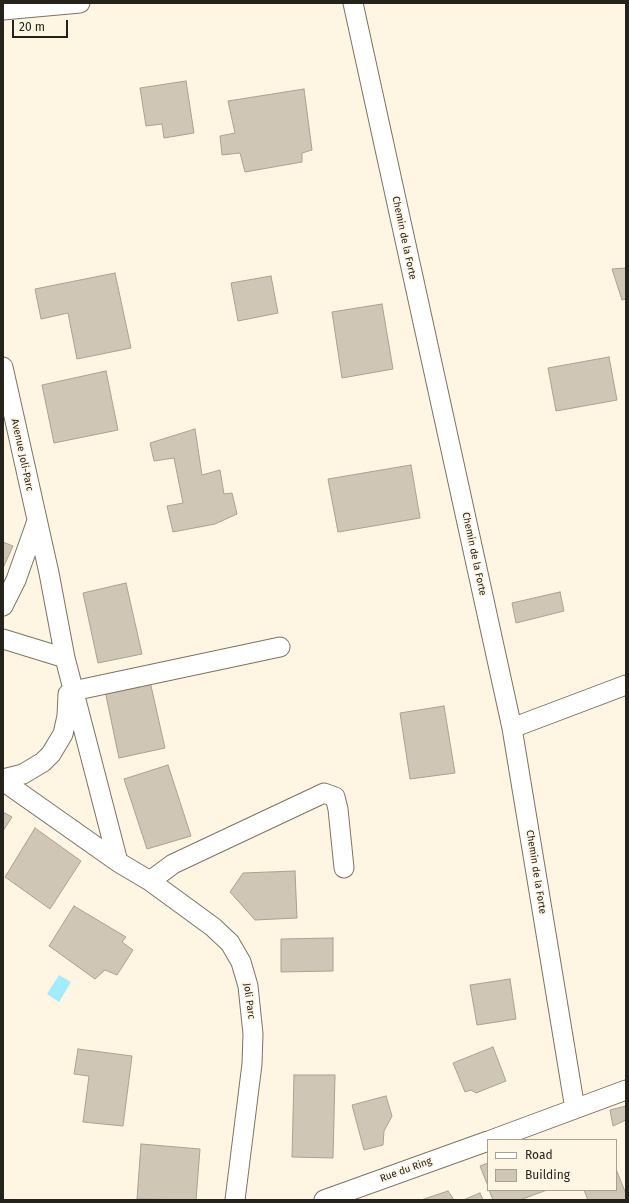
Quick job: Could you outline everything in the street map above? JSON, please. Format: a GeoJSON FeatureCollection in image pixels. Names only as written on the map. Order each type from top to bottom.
{"type":"FeatureCollection","features":[{"type":"Feature","properties":{"kind":"street"},"geometry":{"type":"LineString","coordinates":[[3,10],[80,3]]}},
{"type":"Feature","properties":{"kind":"street","name":"Chemin de la Forte"},"geometry":{"type":"LineString","coordinates":[[352,3],[512,728],[575,1110]]}},
{"type":"Feature","properties":{"kind":"street","name":"Avenue Joli-Parc"},"geometry":{"type":"LineString","coordinates":[[4,375],[67,664]]}},
{"type":"Feature","properties":{"kind":"street"},"geometry":{"type":"LineString","coordinates":[[3,606],[16,580],[37,521]]}},
{"type":"Feature","properties":{"kind":"street"},"geometry":{"type":"LineString","coordinates":[[3,640],[67,664]]}},
{"type":"Feature","properties":{"kind":"street"},"geometry":{"type":"LineString","coordinates":[[73,692],[280,647]]}},
{"type":"Feature","properties":{"kind":"street"},"geometry":{"type":"LineString","coordinates":[[67,664],[118,862]]}},
{"type":"Feature","properties":{"kind":"street"},"geometry":{"type":"LineString","coordinates":[[3,780],[23,774],[33,769],[51,754],[58,744],[63,734],[67,716],[67,664]]}},
{"type":"Feature","properties":{"kind":"street"},"geometry":{"type":"LineString","coordinates":[[512,728],[626,685]]}},
{"type":"Feature","properties":{"kind":"street","name":"Joli Parc"},"geometry":{"type":"LineString","coordinates":[[3,780],[118,862],[150,881],[213,927],[230,943],[241,962],[248,986],[253,1034],[252,1064],[236,1200]]}},
{"type":"Feature","properties":{"kind":"street"},"geometry":{"type":"LineString","coordinates":[[150,881],[173,864],[324,793],[335,797],[338,809],[344,868]]}},
{"type":"Feature","properties":{"kind":"street","name":"Rue du Ring"},"geometry":{"type":"LineString","coordinates":[[492,1139],[575,1110],[626,1090]]}},
{"type":"Feature","properties":{"kind":"street","name":"Rue du Ring"},"geometry":{"type":"LineString","coordinates":[[324,1200],[487,1141]]}},
{"type":"Feature","properties":{"kind":"water"},"geometry":{"type":"Polygon","coordinates":[[[59,975],[71,982],[59,1002],[47,994],[59,975]]]}},
{"type":"Feature","properties":{"kind":"building"},"geometry":{"type":"Polygon","coordinates":[[[186,81],[194,133],[164,138],[162,124],[146,126],[140,88],[186,81]]]}},
{"type":"Feature","properties":{"kind":"building"},"geometry":{"type":"Polygon","coordinates":[[[304,89],[312,150],[302,153],[302,162],[245,172],[240,153],[222,155],[220,136],[235,133],[228,101],[304,89]]]}},
{"type":"Feature","properties":{"kind":"building"},"geometry":{"type":"Polygon","coordinates":[[[626,268],[626,299],[622,300],[612,269],[626,268]]]}},
{"type":"Feature","properties":{"kind":"building"},"geometry":{"type":"Polygon","coordinates":[[[115,273],[131,348],[77,359],[68,313],[41,319],[35,289],[115,273]]]}},
{"type":"Feature","properties":{"kind":"building"},"geometry":{"type":"Polygon","coordinates":[[[271,276],[278,313],[238,321],[231,283],[271,276]]]}},
{"type":"Feature","properties":{"kind":"building"},"geometry":{"type":"Polygon","coordinates":[[[382,304],[393,369],[342,378],[332,312],[382,304]]]}},
{"type":"Feature","properties":{"kind":"building"},"geometry":{"type":"Polygon","coordinates":[[[609,357],[617,400],[556,411],[548,368],[609,357]]]}},
{"type":"Feature","properties":{"kind":"building"},"geometry":{"type":"Polygon","coordinates":[[[106,371],[118,430],[54,443],[42,385],[106,371]]]}},
{"type":"Feature","properties":{"kind":"building"},"geometry":{"type":"Polygon","coordinates":[[[195,429],[202,475],[220,470],[224,494],[232,493],[237,514],[215,524],[173,532],[167,506],[183,503],[174,458],[154,461],[150,443],[195,429]]]}},
{"type":"Feature","properties":{"kind":"building"},"geometry":{"type":"Polygon","coordinates":[[[411,465],[420,518],[338,532],[328,479],[411,465]]]}},
{"type":"Feature","properties":{"kind":"building"},"geometry":{"type":"Polygon","coordinates":[[[3,542],[13,546],[3,568],[3,542]]]}},
{"type":"Feature","properties":{"kind":"building"},"geometry":{"type":"Polygon","coordinates":[[[126,583],[142,654],[98,663],[83,593],[126,583]]]}},
{"type":"Feature","properties":{"kind":"building"},"geometry":{"type":"Polygon","coordinates":[[[560,592],[564,611],[516,623],[512,603],[560,592]]]}},
{"type":"Feature","properties":{"kind":"building"},"geometry":{"type":"Polygon","coordinates":[[[149,677],[165,748],[119,758],[104,686],[149,677]]]}},
{"type":"Feature","properties":{"kind":"building"},"geometry":{"type":"Polygon","coordinates":[[[444,706],[455,773],[410,779],[400,713],[444,706]]]}},
{"type":"Feature","properties":{"kind":"building"},"geometry":{"type":"Polygon","coordinates":[[[168,765],[191,836],[147,849],[124,779],[168,765]]]}},
{"type":"Feature","properties":{"kind":"building"},"geometry":{"type":"Polygon","coordinates":[[[3,812],[12,817],[3,831],[3,812]]]}},
{"type":"Feature","properties":{"kind":"building"},"geometry":{"type":"Polygon","coordinates":[[[35,828],[81,861],[50,909],[5,877],[35,828]]]}},
{"type":"Feature","properties":{"kind":"building"},"geometry":{"type":"Polygon","coordinates":[[[295,871],[297,918],[255,920],[230,892],[243,873],[295,871]]]}},
{"type":"Feature","properties":{"kind":"building"},"geometry":{"type":"Polygon","coordinates":[[[74,906],[126,937],[122,942],[133,950],[117,975],[105,970],[95,979],[49,946],[74,906]]]}},
{"type":"Feature","properties":{"kind":"building"},"geometry":{"type":"Polygon","coordinates":[[[333,938],[333,971],[281,972],[281,939],[333,938]]]}},
{"type":"Feature","properties":{"kind":"building"},"geometry":{"type":"Polygon","coordinates":[[[510,979],[516,1019],[477,1025],[470,985],[510,979]]]}},
{"type":"Feature","properties":{"kind":"building"},"geometry":{"type":"Polygon","coordinates":[[[493,1047],[506,1081],[476,1093],[471,1090],[465,1092],[453,1063],[493,1047]]]}},
{"type":"Feature","properties":{"kind":"building"},"geometry":{"type":"Polygon","coordinates":[[[78,1049],[132,1056],[123,1126],[83,1122],[89,1076],[74,1074],[78,1049]]]}},
{"type":"Feature","properties":{"kind":"building"},"geometry":{"type":"Polygon","coordinates":[[[294,1075],[335,1075],[333,1158],[292,1157],[294,1075]]]}},
{"type":"Feature","properties":{"kind":"building"},"geometry":{"type":"Polygon","coordinates":[[[386,1096],[392,1116],[384,1131],[383,1145],[364,1150],[352,1105],[386,1096]]]}},
{"type":"Feature","properties":{"kind":"building"},"geometry":{"type":"Polygon","coordinates":[[[626,1106],[626,1120],[613,1126],[610,1110],[626,1106]]]}},
{"type":"Feature","properties":{"kind":"building"},"geometry":{"type":"Polygon","coordinates":[[[141,1144],[200,1149],[196,1200],[137,1199],[141,1144]]]}},
{"type":"Feature","properties":{"kind":"building"},"geometry":{"type":"Polygon","coordinates":[[[487,1163],[487,1184],[480,1166],[487,1163]]]}},
{"type":"Feature","properties":{"kind":"building"},"geometry":{"type":"Polygon","coordinates":[[[617,1172],[626,1194],[626,1200],[588,1200],[584,1191],[617,1191],[617,1172]]]}},
{"type":"Feature","properties":{"kind":"building"},"geometry":{"type":"Polygon","coordinates":[[[448,1191],[454,1200],[421,1200],[448,1191]]]}},
{"type":"Feature","properties":{"kind":"building"},"geometry":{"type":"Polygon","coordinates":[[[489,1191],[544,1191],[520,1200],[493,1200],[489,1191]]]}},
{"type":"Feature","properties":{"kind":"building"},"geometry":{"type":"Polygon","coordinates":[[[480,1193],[483,1200],[463,1200],[480,1193]]]}}]}
